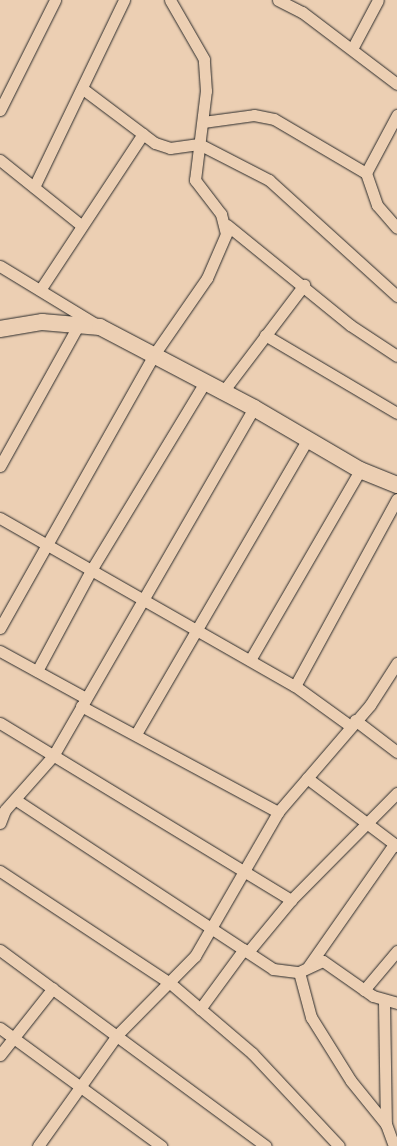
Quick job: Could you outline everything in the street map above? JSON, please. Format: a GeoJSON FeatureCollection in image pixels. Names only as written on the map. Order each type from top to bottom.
{"type":"FeatureCollection","features":[{"type":"Feature","properties":{"kind":"main road"},"geometry":{"type":"LineString","coordinates":[[0,329],[42,322],[100,327],[204,384],[254,408],[360,470],[397,485]]}},
{"type":"Feature","properties":{"kind":"street"},"geometry":{"type":"LineString","coordinates":[[0,110],[55,0]]}},
{"type":"Feature","properties":{"kind":"street"},"geometry":{"type":"LineString","coordinates":[[34,187],[83,89],[124,0]]}},
{"type":"Feature","properties":{"kind":"street"},"geometry":{"type":"LineString","coordinates":[[170,0],[204,59],[203,122],[195,180],[227,225],[304,284],[350,325],[397,356]]}},
{"type":"Feature","properties":{"kind":"street"},"geometry":{"type":"LineString","coordinates":[[278,0],[352,49],[397,84]]}},
{"type":"Feature","properties":{"kind":"street"},"geometry":{"type":"LineString","coordinates":[[352,49],[378,0]]}},
{"type":"Feature","properties":{"kind":"street"},"geometry":{"type":"LineString","coordinates":[[83,89],[143,134],[170,148],[199,144],[268,180],[397,296]]}},
{"type":"Feature","properties":{"kind":"street"},"geometry":{"type":"LineString","coordinates":[[203,122],[254,115],[274,119],[366,173],[377,204],[397,228]]}},
{"type":"Feature","properties":{"kind":"street"},"geometry":{"type":"LineString","coordinates":[[366,173],[397,115]]}},
{"type":"Feature","properties":{"kind":"street"},"geometry":{"type":"LineString","coordinates":[[40,290],[143,134]]}},
{"type":"Feature","properties":{"kind":"street"},"geometry":{"type":"LineString","coordinates":[[0,160],[82,226]]}},
{"type":"Feature","properties":{"kind":"street"},"geometry":{"type":"LineString","coordinates":[[0,628],[44,546],[153,356],[211,270],[227,225]]}},
{"type":"Feature","properties":{"kind":"street"},"geometry":{"type":"LineString","coordinates":[[0,266],[100,327]]}},
{"type":"Feature","properties":{"kind":"street"},"geometry":{"type":"LineString","coordinates":[[222,392],[304,284]]}},
{"type":"Feature","properties":{"kind":"street"},"geometry":{"type":"LineString","coordinates":[[0,466],[79,324]]}},
{"type":"Feature","properties":{"kind":"street"},"geometry":{"type":"LineString","coordinates":[[265,335],[397,413]]}},
{"type":"Feature","properties":{"kind":"street"},"geometry":{"type":"LineString","coordinates":[[37,671],[90,572],[204,384]]}},
{"type":"Feature","properties":{"kind":"street"},"geometry":{"type":"LineString","coordinates":[[0,824],[16,800],[53,756],[254,408]]}},
{"type":"Feature","properties":{"kind":"street"},"geometry":{"type":"LineString","coordinates":[[136,734],[198,633],[307,440]]}},
{"type":"Feature","properties":{"kind":"street"},"geometry":{"type":"LineString","coordinates":[[250,660],[360,470]]}},
{"type":"Feature","properties":{"kind":"street"},"geometry":{"type":"LineString","coordinates":[[295,686],[397,499]]}},
{"type":"Feature","properties":{"kind":"street"},"geometry":{"type":"LineString","coordinates":[[0,518],[142,603],[295,686],[397,752]]}},
{"type":"Feature","properties":{"kind":"street"},"geometry":{"type":"LineString","coordinates":[[0,651],[37,671],[136,734],[278,812]]}},
{"type":"Feature","properties":{"kind":"street"},"geometry":{"type":"LineString","coordinates":[[38,1146],[77,1086],[118,1034],[195,956],[209,926],[278,812],[386,683],[397,663]]}},
{"type":"Feature","properties":{"kind":"street"},"geometry":{"type":"LineString","coordinates":[[0,723],[291,900]]}},
{"type":"Feature","properties":{"kind":"street"},"geometry":{"type":"LineString","coordinates":[[307,778],[396,845],[303,969],[311,1017],[329,1049],[386,1124],[394,1146]]}},
{"type":"Feature","properties":{"kind":"street"},"geometry":{"type":"LineString","coordinates":[[200,1009],[246,951],[291,900],[366,822],[397,793]]}},
{"type":"Feature","properties":{"kind":"street"},"geometry":{"type":"LineString","coordinates":[[16,800],[273,969],[303,969],[323,961],[384,1002],[397,1003]]}},
{"type":"Feature","properties":{"kind":"street"},"geometry":{"type":"LineString","coordinates":[[0,871],[170,983],[252,1053],[339,1146]]}},
{"type":"Feature","properties":{"kind":"street"},"geometry":{"type":"LineString","coordinates":[[0,950],[118,1034],[266,1146]]}},
{"type":"Feature","properties":{"kind":"street"},"geometry":{"type":"LineString","coordinates":[[364,990],[397,951]]}},
{"type":"Feature","properties":{"kind":"street"},"geometry":{"type":"LineString","coordinates":[[0,1055],[53,988]]}},
{"type":"Feature","properties":{"kind":"street"},"geometry":{"type":"LineString","coordinates":[[384,1002],[386,1124]]}},
{"type":"Feature","properties":{"kind":"street"},"geometry":{"type":"LineString","coordinates":[[0,1028],[161,1146]]}}]}
